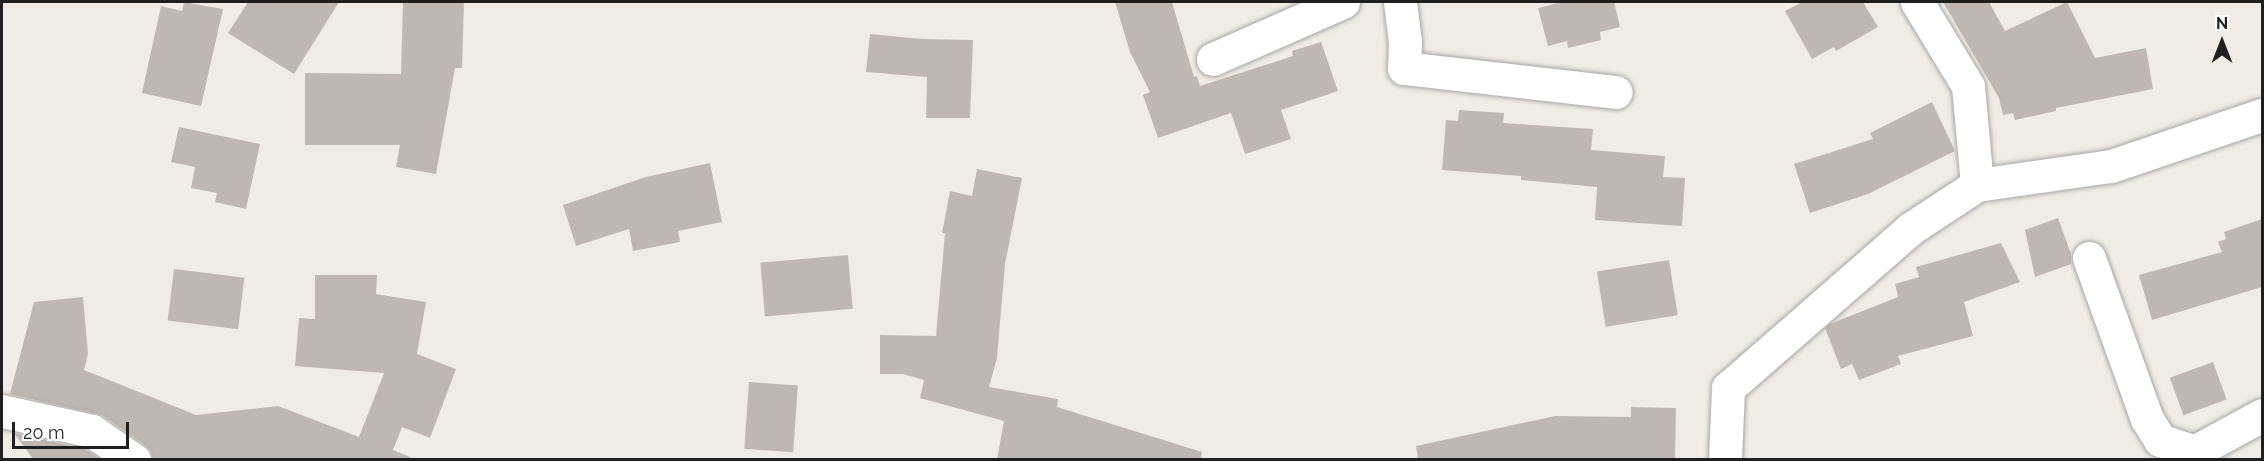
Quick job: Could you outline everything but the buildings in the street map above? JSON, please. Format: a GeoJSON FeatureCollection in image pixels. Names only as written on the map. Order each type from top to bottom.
{"type":"FeatureCollection","features":[{"type":"Feature","properties":{"kind":"street"},"geometry":{"type":"LineString","coordinates":[[1213,59],[1343,2]]}},
{"type":"Feature","properties":{"kind":"street"},"geometry":{"type":"LineString","coordinates":[[1400,2],[1405,42],[1404,68],[1616,92]]}},
{"type":"Feature","properties":{"kind":"street"},"geometry":{"type":"LineString","coordinates":[[1917,2],[1968,86],[1977,185]]}},
{"type":"Feature","properties":{"kind":"street"},"geometry":{"type":"LineString","coordinates":[[1725,459],[1728,388],[1910,230],[1977,185],[2111,166],[2262,115]]}},
{"type":"Feature","properties":{"kind":"street"},"geometry":{"type":"LineString","coordinates":[[2089,258],[2147,419],[2160,440],[2194,452],[2262,415]]}},
{"type":"Feature","properties":{"kind":"street"},"geometry":{"type":"LineString","coordinates":[[2,411],[92,431],[134,459]]}}]}
